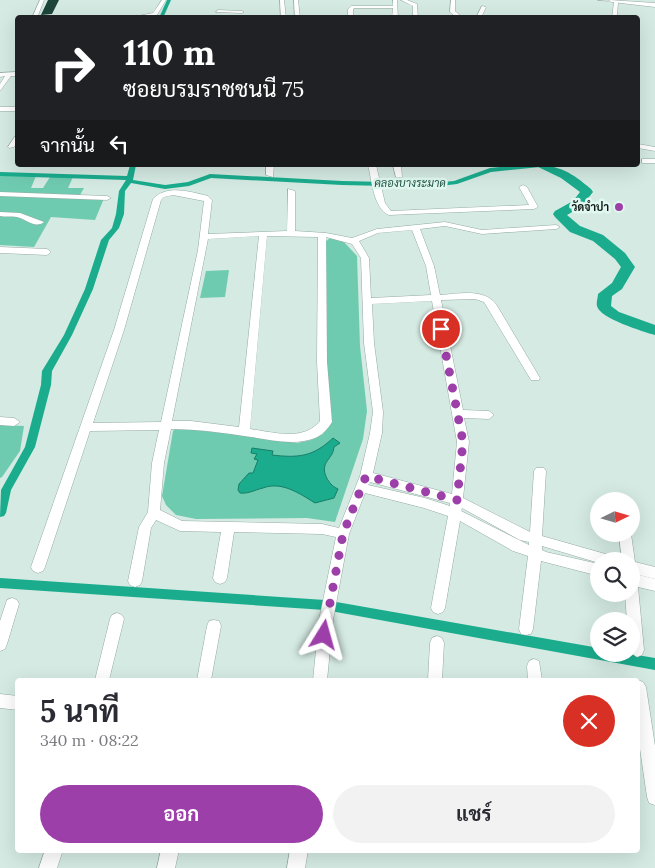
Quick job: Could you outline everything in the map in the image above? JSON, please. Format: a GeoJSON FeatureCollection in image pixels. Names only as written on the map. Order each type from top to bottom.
{"type":"FeatureCollection","features":[{"type":"Feature","properties":{"kind":"street"},"geometry":{"type":"LineString","coordinates":[[35,15],[42,0]]}},
{"type":"Feature","properties":{"kind":"street"},"geometry":{"type":"LineString","coordinates":[[149,15],[155,14],[164,0]]}},
{"type":"Feature","properties":{"kind":"street"},"geometry":{"type":"LineString","coordinates":[[282,0],[284,15]]}},
{"type":"Feature","properties":{"kind":"street"},"geometry":{"type":"LineString","coordinates":[[296,0],[298,15]]}},
{"type":"Feature","properties":{"kind":"street"},"geometry":{"type":"LineString","coordinates":[[394,0],[395,15]]}},
{"type":"Feature","properties":{"kind":"street"},"geometry":{"type":"LineString","coordinates":[[403,0],[415,5],[416,15]]}},
{"type":"Feature","properties":{"kind":"street"},"geometry":{"type":"LineString","coordinates":[[453,0],[452,10],[458,15]]}},
{"type":"Feature","properties":{"kind":"street"},"geometry":{"type":"LineString","coordinates":[[614,1],[614,15]]}},
{"type":"Feature","properties":{"kind":"street"},"geometry":{"type":"LineString","coordinates":[[597,2],[614,1],[655,6]]}},
{"type":"Feature","properties":{"kind":"street"},"geometry":{"type":"LineString","coordinates":[[351,15],[350,9],[353,7],[395,6]]}},
{"type":"Feature","properties":{"kind":"street"},"geometry":{"type":"LineString","coordinates":[[480,15],[484,7]]}},
{"type":"Feature","properties":{"kind":"street"},"geometry":{"type":"LineString","coordinates":[[218,11],[242,12]]}},
{"type":"Feature","properties":{"kind":"street"},"geometry":{"type":"LineString","coordinates":[[0,75],[15,74]]}},
{"type":"Feature","properties":{"kind":"street"},"geometry":{"type":"LineString","coordinates":[[0,89],[9,75]]}},
{"type":"Feature","properties":{"kind":"street"},"geometry":{"type":"LineString","coordinates":[[0,109],[15,109]]}},
{"type":"Feature","properties":{"kind":"street"},"geometry":{"type":"LineString","coordinates":[[11,147],[15,140]]}},
{"type":"Feature","properties":{"kind":"street"},"geometry":{"type":"LineString","coordinates":[[640,146],[654,149]]}},
{"type":"Feature","properties":{"kind":"street"},"geometry":{"type":"LineString","coordinates":[[645,161],[655,161]]}},
{"type":"Feature","properties":{"kind":"street"},"geometry":{"type":"LineString","coordinates":[[270,167],[270,175]]}},
{"type":"Feature","properties":{"kind":"street"},"geometry":{"type":"LineString","coordinates":[[372,167],[381,203],[389,213],[534,208],[523,187]]}},
{"type":"Feature","properties":{"kind":"street"},"geometry":{"type":"LineString","coordinates":[[397,167],[399,175]]}},
{"type":"Feature","properties":{"kind":"street"},"geometry":{"type":"LineString","coordinates":[[291,191],[291,235]]}},
{"type":"Feature","properties":{"kind":"street"},"geometry":{"type":"LineString","coordinates":[[38,567],[119,330],[159,196],[170,193],[206,199],[204,237],[158,463],[154,513],[145,527],[135,581]]}},
{"type":"Feature","properties":{"kind":"street"},"geometry":{"type":"LineString","coordinates":[[0,194],[107,198]]}},
{"type":"Feature","properties":{"kind":"street"},"geometry":{"type":"LineString","coordinates":[[0,214],[20,215],[31,221],[40,222]]}},
{"type":"Feature","properties":{"kind":"street"},"geometry":{"type":"LineString","coordinates":[[352,241],[377,231],[445,224],[482,232],[556,227]]}},
{"type":"Feature","properties":{"kind":"street"},"geometry":{"type":"LineString","coordinates":[[415,227],[430,266],[463,442],[457,500],[438,608]]}},
{"type":"Feature","properties":{"kind":"street"},"geometry":{"type":"LineString","coordinates":[[244,432],[263,235]]}},
{"type":"Feature","properties":{"kind":"street"},"geometry":{"type":"LineString","coordinates":[[85,427],[191,426],[289,438],[305,437],[318,432],[326,422],[322,362],[322,235]]}},
{"type":"Feature","properties":{"kind":"street"},"geometry":{"type":"LineString","coordinates":[[204,237],[322,235],[345,238],[352,241],[361,249],[365,258],[369,343],[378,412],[376,433],[364,482],[343,534],[326,620],[320,678]]}},
{"type":"Feature","properties":{"kind":"street"},"geometry":{"type":"LineString","coordinates":[[0,250],[47,252]]}},
{"type":"Feature","properties":{"kind":"street"},"geometry":{"type":"LineString","coordinates":[[368,301],[476,296],[487,300],[535,378]]}},
{"type":"Feature","properties":{"kind":"street"},"geometry":{"type":"LineString","coordinates":[[458,414],[489,415]]}},
{"type":"Feature","properties":{"kind":"street"},"geometry":{"type":"LineString","coordinates":[[0,421],[14,422]]}},
{"type":"Feature","properties":{"kind":"street"},"geometry":{"type":"LineString","coordinates":[[526,628],[535,546],[540,471]]}},
{"type":"Feature","properties":{"kind":"street"},"geometry":{"type":"LineString","coordinates":[[364,482],[457,500],[535,546],[590,567]]}},
{"type":"Feature","properties":{"kind":"street"},"geometry":{"type":"LineString","coordinates":[[364,482],[455,513],[518,547],[535,546],[590,557]]}},
{"type":"Feature","properties":{"kind":"street"},"geometry":{"type":"LineString","coordinates":[[154,513],[180,526],[322,529],[343,534]]}},
{"type":"Feature","properties":{"kind":"street"},"geometry":{"type":"LineString","coordinates":[[220,578],[228,527]]}},
{"type":"Feature","properties":{"kind":"street"},"geometry":{"type":"LineString","coordinates":[[640,569],[655,572]]}},
{"type":"Feature","properties":{"kind":"street"},"geometry":{"type":"LineString","coordinates":[[640,582],[655,585]]}},
{"type":"Feature","properties":{"kind":"street"},"geometry":{"type":"LineString","coordinates":[[0,644],[12,604]]}},
{"type":"Feature","properties":{"kind":"street"},"geometry":{"type":"LineString","coordinates":[[102,678],[117,619]]}},
{"type":"Feature","properties":{"kind":"street"},"geometry":{"type":"LineString","coordinates":[[204,678],[214,626]]}},
{"type":"Feature","properties":{"kind":"street"},"geometry":{"type":"LineString","coordinates":[[436,678],[437,643]]}},
{"type":"Feature","properties":{"kind":"street"},"geometry":{"type":"LineString","coordinates":[[0,701],[15,703]]}},
{"type":"Feature","properties":{"kind":"street"},"geometry":{"type":"LineString","coordinates":[[640,704],[648,771],[655,797]]}},
{"type":"Feature","properties":{"kind":"street"},"geometry":{"type":"LineString","coordinates":[[48,868],[53,853]]}},
{"type":"Feature","properties":{"kind":"street"},"geometry":{"type":"LineString","coordinates":[[166,868],[169,853]]}},
{"type":"Feature","properties":{"kind":"street"},"geometry":{"type":"LineString","coordinates":[[296,868],[298,853]]}},
{"type":"Feature","properties":{"kind":"shaded area"},"geometry":{"type":"Polygon","coordinates":[[[0,175],[36,176],[31,188],[43,188],[50,177],[73,177],[68,188],[84,188],[80,195],[105,196],[95,220],[51,217],[34,247],[0,245],[0,175]]]}},
{"type":"Feature","properties":{"kind":"shaded area"},"geometry":{"type":"Polygon","coordinates":[[[330,238],[343,241],[357,256],[360,346],[367,411],[363,439],[335,522],[307,518],[196,519],[176,515],[166,505],[162,496],[173,431],[175,429],[211,430],[297,443],[311,440],[323,434],[330,421],[325,359],[325,242],[330,238]]]}},
{"type":"Feature","properties":{"kind":"shaded area"},"geometry":{"type":"Polygon","coordinates":[[[229,270],[225,297],[200,298],[206,271],[229,270]]]}},
{"type":"Feature","properties":{"kind":"shaded area"},"geometry":{"type":"Polygon","coordinates":[[[0,425],[24,426],[20,451],[0,478],[0,425]]]}},
{"type":"Feature","properties":{"kind":"shaded area"},"geometry":{"type":"Polygon","coordinates":[[[333,438],[340,443],[334,447],[333,453],[324,468],[327,479],[338,489],[334,498],[315,503],[290,489],[276,486],[246,493],[240,493],[238,490],[239,484],[249,473],[253,473],[258,460],[254,459],[257,454],[251,453],[252,448],[273,451],[272,455],[297,456],[312,453],[333,438]]]}},
{"type":"Feature","properties":{"kind":"building"},"geometry":{"type":"Polygon","coordinates":[[[48,0],[59,0],[52,14],[41,15],[48,0]]]}},
{"type":"Feature","properties":{"kind":"waterway","name":"คลองบางระมาด"},"geometry":{"type":"LineString","coordinates":[[162,15],[169,0]]}},
{"type":"Feature","properties":{"kind":"waterway","name":"คลองบางระมาด"},"geometry":{"type":"LineString","coordinates":[[129,181],[132,167]]}},
{"type":"Feature","properties":{"kind":"waterway","name":"คลองบางระมาด"},"geometry":{"type":"LineString","coordinates":[[129,181],[165,187],[189,184],[210,176],[342,183],[432,185],[455,183],[490,170],[520,167]]}},
{"type":"Feature","properties":{"kind":"waterway","name":"คลองบางระมาด"},"geometry":{"type":"LineString","coordinates":[[547,167],[565,175],[587,192],[577,204],[559,214],[575,229],[598,238],[620,256],[628,267],[617,286],[605,294],[604,307],[614,315],[655,330]]}},
{"type":"Feature","properties":{"kind":"waterway"},"geometry":{"type":"LineString","coordinates":[[0,174],[129,178]]}},
{"type":"Feature","properties":{"kind":"waterway"},"geometry":{"type":"LineString","coordinates":[[0,513],[6,490],[30,447],[46,385],[47,371],[68,335],[89,289],[105,240],[115,228],[120,214],[122,191],[129,181]]}},
{"type":"Feature","properties":{"kind":"waterway"},"geometry":{"type":"LineString","coordinates":[[0,583],[325,605],[655,664]]}},
{"type":"Feature","properties":{"kind":"place","name":"วัดจำปา"},"geometry":{"type":"Point","coordinates":[619,207]}},
{"type":"Feature","properties":{"kind":"route"},"geometry":{"type":"LineString","coordinates":[[324,635],[343,534],[366,476],[457,500],[463,442],[441,329]]}}]}
